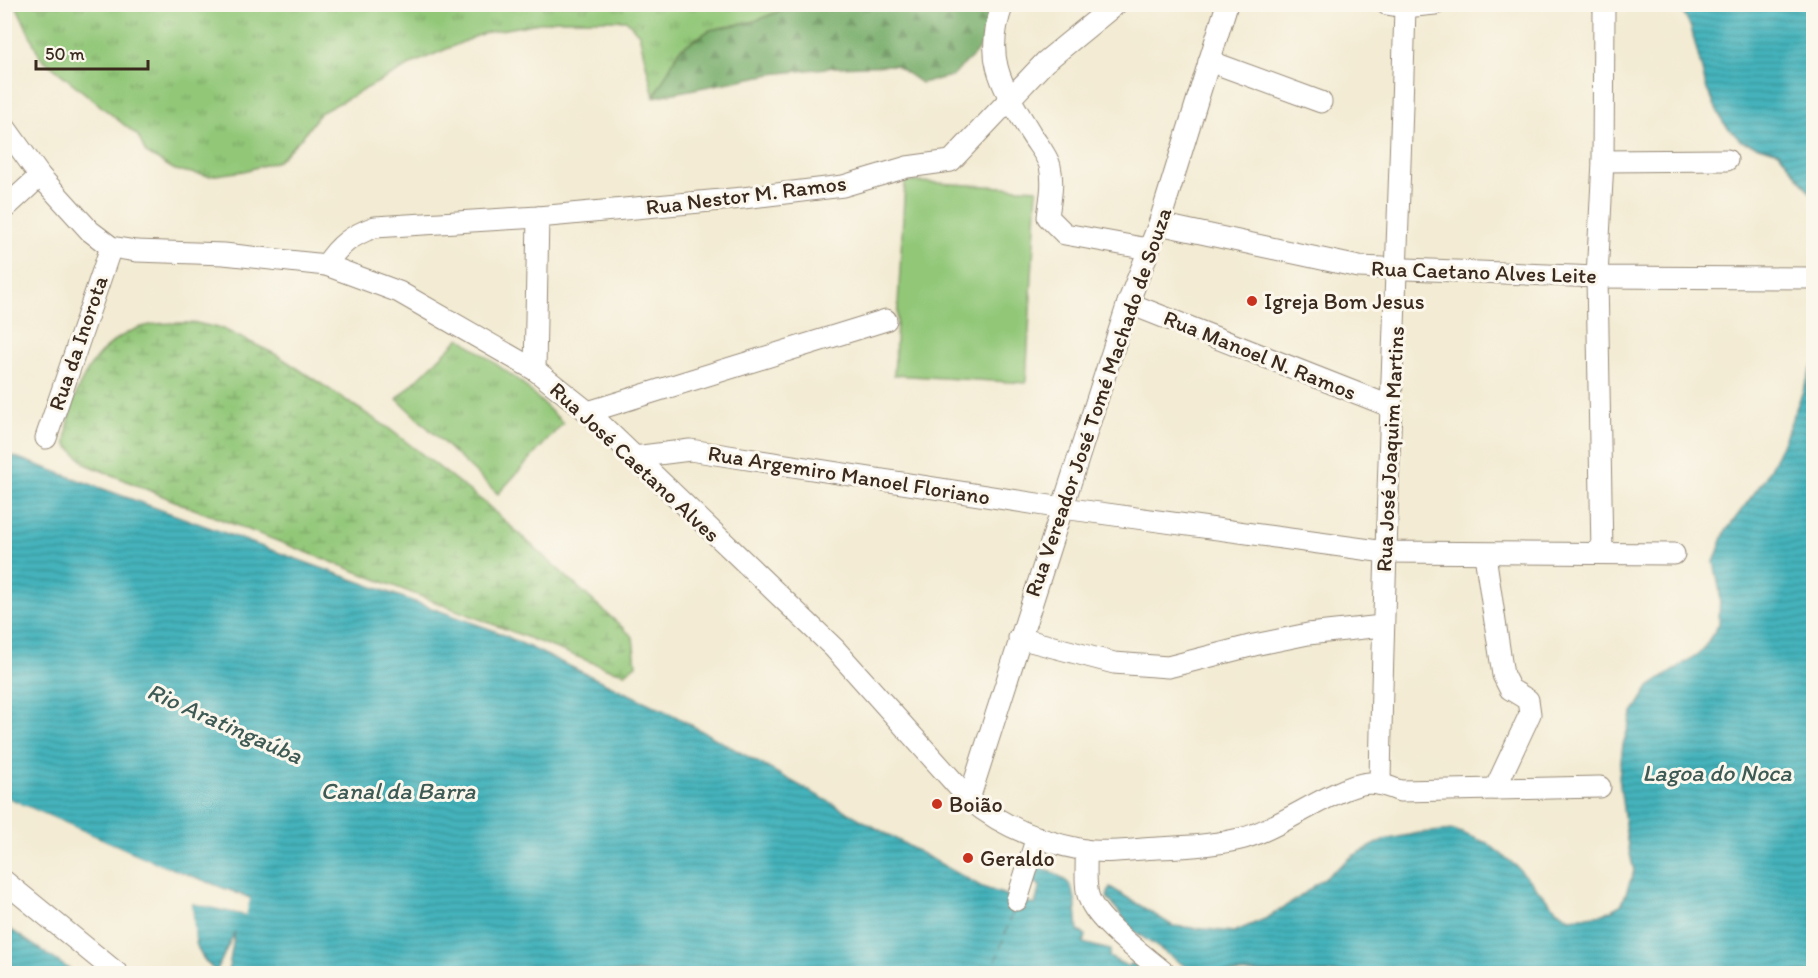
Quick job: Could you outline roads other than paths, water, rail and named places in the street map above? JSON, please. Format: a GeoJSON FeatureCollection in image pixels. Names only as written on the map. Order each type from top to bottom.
{"type":"FeatureCollection","features":[{"type":"Feature","properties":{"kind":"street"},"geometry":{"type":"LineString","coordinates":[[1004,4],[993,39],[994,53],[1009,98],[1050,163],[1053,182],[1048,217],[1052,224],[1065,234],[1148,249]]}},
{"type":"Feature","properties":{"kind":"street","name":"Rua Nestor M. Ramos"},"geometry":{"type":"LineString","coordinates":[[326,265],[338,248],[357,233],[375,227],[538,217],[843,186],[907,167],[936,165],[951,161],[1045,62],[1116,4]]}},
{"type":"Feature","properties":{"kind":"street","name":"Rua Vereador José Tomé Machado de Souza"},"geometry":{"type":"LineString","coordinates":[[969,799],[1128,303],[1159,224],[1227,4]]}},
{"type":"Feature","properties":{"kind":"street"},"geometry":{"type":"LineString","coordinates":[[1395,6],[1435,4]]}},
{"type":"Feature","properties":{"kind":"street"},"geometry":{"type":"LineString","coordinates":[[1602,4],[1604,10],[1604,162],[1597,277],[1602,553]]}},
{"type":"Feature","properties":{"kind":"street","name":"Rua José Joaquim Martins"},"geometry":{"type":"LineString","coordinates":[[1380,784],[1382,626],[1398,270],[1395,6]]}},
{"type":"Feature","properties":{"kind":"street"},"geometry":{"type":"LineString","coordinates":[[1209,61],[1321,102]]}},
{"type":"Feature","properties":{"kind":"street"},"geometry":{"type":"LineString","coordinates":[[4,126],[40,176],[90,231],[111,247]]}},
{"type":"Feature","properties":{"kind":"street"},"geometry":{"type":"LineString","coordinates":[[1604,162],[1728,160]]}},
{"type":"Feature","properties":{"kind":"street"},"geometry":{"type":"LineString","coordinates":[[4,209],[40,176]]}},
{"type":"Feature","properties":{"kind":"street"},"geometry":{"type":"LineString","coordinates":[[535,370],[538,217]]}},
{"type":"Feature","properties":{"kind":"street","name":"Rua Caetano Alves Leite"},"geometry":{"type":"LineString","coordinates":[[1159,224],[1359,267],[1597,277],[1814,278]]}},
{"type":"Feature","properties":{"kind":"street","name":"Rua José Caetano Alves"},"geometry":{"type":"LineString","coordinates":[[111,247],[136,251],[224,254],[326,265],[399,292],[535,370],[588,412],[834,648],[969,799],[990,817],[1021,833],[1086,850],[1183,847],[1244,838],[1282,823],[1351,787],[1380,784],[1400,791],[1600,788]]}},
{"type":"Feature","properties":{"kind":"street","name":"Rua da Inorota"},"geometry":{"type":"LineString","coordinates":[[46,438],[111,247]]}},
{"type":"Feature","properties":{"kind":"street","name":"Rua Manoel N. Ramos"},"geometry":{"type":"LineString","coordinates":[[1128,303],[1392,407]]}},
{"type":"Feature","properties":{"kind":"street"},"geometry":{"type":"LineString","coordinates":[[588,412],[886,320]]}},
{"type":"Feature","properties":{"kind":"street","name":"Rua Argemiro Manoel Floriano"},"geometry":{"type":"LineString","coordinates":[[634,457],[690,450],[1063,508],[1385,552],[1485,555],[1674,554]]}},
{"type":"Feature","properties":{"kind":"street"},"geometry":{"type":"LineString","coordinates":[[1485,555],[1503,675],[1510,689],[1528,700],[1530,714],[1495,789]]}},
{"type":"Feature","properties":{"kind":"street"},"geometry":{"type":"LineString","coordinates":[[1019,638],[1114,663],[1168,668],[1275,640],[1382,626]]}},
{"type":"Feature","properties":{"kind":"street"},"geometry":{"type":"LineString","coordinates":[[1017,900],[1037,837]]}},
{"type":"Feature","properties":{"kind":"street"},"geometry":{"type":"LineString","coordinates":[[1086,850],[1089,897],[1104,919],[1127,942],[1166,974]]}},
{"type":"Feature","properties":{"kind":"street"},"geometry":{"type":"LineString","coordinates":[[4,881],[118,974]]}},
{"type":"Feature","properties":{"kind":"water"},"geometry":{"type":"Polygon","coordinates":[[[1679,5],[1813,5],[1813,196],[1779,152],[1741,141],[1723,122],[1707,90],[1691,28],[1679,5]]]}},
{"type":"Feature","properties":{"kind":"water","name":"Lagoa do Noca"},"geometry":{"type":"Polygon","coordinates":[[[1813,365],[1813,973],[1195,973],[1134,931],[1107,897],[1110,887],[1173,926],[1234,932],[1267,918],[1297,899],[1353,856],[1384,840],[1419,833],[1454,830],[1487,843],[1516,866],[1556,909],[1570,918],[1604,914],[1622,904],[1634,871],[1627,840],[1619,777],[1623,745],[1632,715],[1649,687],[1702,651],[1719,624],[1720,592],[1714,562],[1725,532],[1764,480],[1782,445],[1813,365]]]}},
{"type":"Feature","properties":{"kind":"water","name":"Canal da Barra"},"geometry":{"type":"Polygon","coordinates":[[[4,453],[495,631],[673,715],[982,887],[1035,905],[1040,885],[1026,880],[1035,866],[1060,876],[1072,888],[1078,931],[1086,935],[1083,943],[1110,950],[1109,957],[1129,967],[1131,963],[1137,966],[1137,973],[228,973],[235,931],[216,972],[202,956],[195,941],[192,903],[245,915],[250,898],[156,863],[5,797],[4,453]]]}},
{"type":"Feature","properties":{"kind":"water"},"geometry":{"type":"Polygon","coordinates":[[[4,925],[75,973],[5,973],[4,925]]]}},
{"type":"Feature","properties":{"kind":"place","name":"Igreja Bom Jesus"},"geometry":{"type":"Point","coordinates":[1252,301]}},
{"type":"Feature","properties":{"kind":"place","name":"Boião"},"geometry":{"type":"Point","coordinates":[937,804]}},
{"type":"Feature","properties":{"kind":"place","name":"Geraldo"},"geometry":{"type":"Point","coordinates":[968,858]}},
{"type":"Feature","properties":{"kind":"water label","name":"Rio Aratingaúba"},"geometry":{"type":"Point","coordinates":[225,723]}}]}
